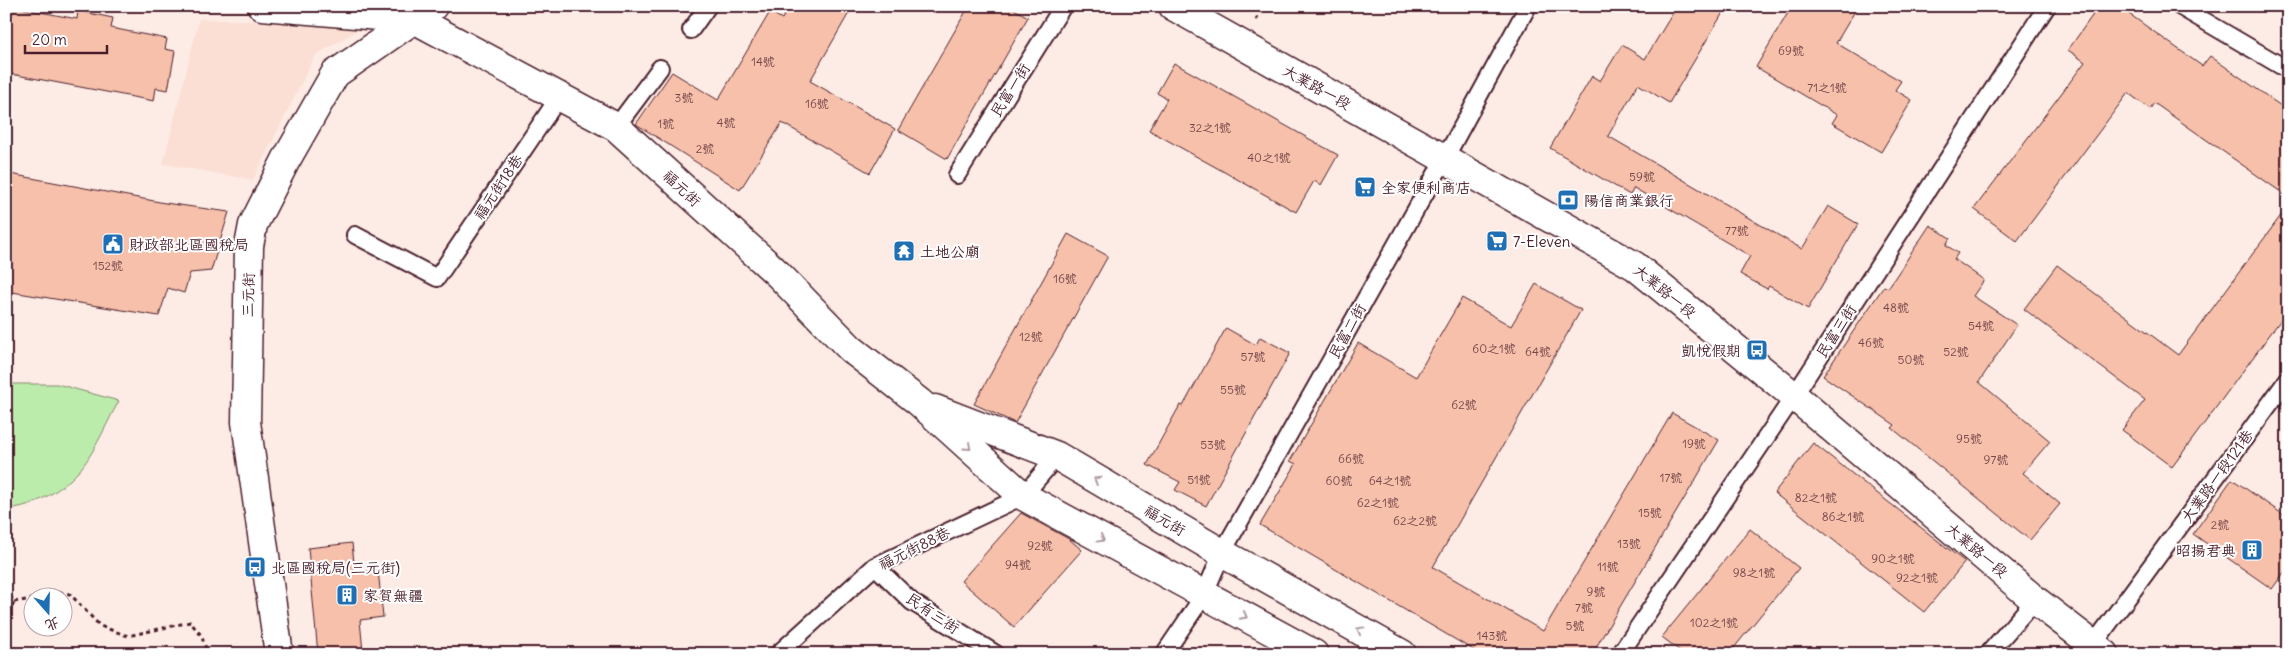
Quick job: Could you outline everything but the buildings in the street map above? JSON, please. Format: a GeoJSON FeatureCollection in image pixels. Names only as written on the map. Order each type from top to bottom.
{"type":"FeatureCollection","features":[{"type":"Feature","properties":{"kind":"street"},"geometry":{"type":"LineString","coordinates":[[262,6],[416,10]]}},
{"type":"Feature","properties":{"kind":"street","name":"大業路一段"},"geometry":{"type":"LineString","coordinates":[[1173,6],[1635,266],[1794,396],[2035,600],[2099,649]]}},
{"type":"Feature","properties":{"kind":"street","name":"福元街"},"geometry":{"type":"LineString","coordinates":[[416,10],[559,96],[616,127],[777,273],[851,349],[919,402],[1023,496],[1314,654]]}},
{"type":"Feature","properties":{"kind":"street","name":"三元街"},"geometry":{"type":"LineString","coordinates":[[279,654],[246,422],[249,246],[253,225],[286,160],[335,74],[416,10]]}},
{"type":"Feature","properties":{"kind":"street","name":"福元街"},"geometry":{"type":"LineString","coordinates":[[919,402],[1057,456],[1222,553],[1402,654]]}},
{"type":"Feature","properties":{"kind":"lane"},"geometry":{"type":"LineString","coordinates":[[691,30],[708,6]]}},
{"type":"Feature","properties":{"kind":"lane","name":"民富一街"},"geometry":{"type":"LineString","coordinates":[[957,174],[1062,6]]}},
{"type":"Feature","properties":{"kind":"lane","name":"民富二街"},"geometry":{"type":"LineString","coordinates":[[1164,654],[1204,595],[1222,553],[1528,6]]}},
{"type":"Feature","properties":{"kind":"lane","name":"民富三街"},"geometry":{"type":"LineString","coordinates":[[1620,654],[1794,396],[2047,6]]}},
{"type":"Feature","properties":{"kind":"lane"},"geometry":{"type":"LineString","coordinates":[[2178,6],[2288,70]]}},
{"type":"Feature","properties":{"kind":"lane"},"geometry":{"type":"LineString","coordinates":[[616,127],[660,68]]}},
{"type":"Feature","properties":{"kind":"lane","name":"福元街18巷"},"geometry":{"type":"LineString","coordinates":[[355,234],[438,278],[559,96]]}},
{"type":"Feature","properties":{"kind":"lane","name":"大業路一段121巷"},"geometry":{"type":"LineString","coordinates":[[2099,649],[2288,379]]}},
{"type":"Feature","properties":{"kind":"lane","name":"福元街88巷"},"geometry":{"type":"LineString","coordinates":[[778,654],[875,566],[1023,496],[1057,456]]}},
{"type":"Feature","properties":{"kind":"lane","name":"民有三街"},"geometry":{"type":"LineString","coordinates":[[875,566],[912,602],[996,654]]}},
{"type":"Feature","properties":{"kind":"lane"},"geometry":{"type":"LineString","coordinates":[[1988,654],[2035,600]]}},
{"type":"Feature","properties":{"kind":"path"},"geometry":{"type":"LineString","coordinates":[[6,589],[14,602]]}},
{"type":"Feature","properties":{"kind":"path"},"geometry":{"type":"LineString","coordinates":[[72,596],[100,626],[128,636],[190,622],[201,635],[208,654]]}},
{"type":"Feature","properties":{"kind":"path"},"geometry":{"type":"LineString","coordinates":[[14,602],[22,601]]}},
{"type":"Feature","properties":{"kind":"path"},"geometry":{"type":"LineString","coordinates":[[6,621],[14,602]]}},
{"type":"Feature","properties":{"kind":"shaded area"},"geometry":{"type":"Polygon","coordinates":[[[199,19],[368,24],[315,56],[253,180],[163,164],[199,19]]]}},
{"type":"Feature","properties":{"kind":"green space"},"geometry":{"type":"Polygon","coordinates":[[[6,384],[57,384],[119,401],[93,451],[76,474],[58,489],[38,501],[17,508],[6,509],[6,384]]]}},
{"type":"Feature","properties":{"kind":"place","name":"全家便利商店"},"geometry":{"type":"Point","coordinates":[1365,187]}},
{"type":"Feature","properties":{"kind":"place","name":"陽信商業銀行"},"geometry":{"type":"Point","coordinates":[1568,200]}},
{"type":"Feature","properties":{"kind":"place","name":"7-Eleven"},"geometry":{"type":"Point","coordinates":[1497,241]}},
{"type":"Feature","properties":{"kind":"place","name":"財政部北區國稅局"},"geometry":{"type":"Point","coordinates":[113,244]}},
{"type":"Feature","properties":{"kind":"place","name":"土地公廟"},"geometry":{"type":"Point","coordinates":[904,251]}},
{"type":"Feature","properties":{"kind":"place","name":"凱悅假期"},"geometry":{"type":"Point","coordinates":[1757,350]}},
{"type":"Feature","properties":{"kind":"place","name":"昭揚君典"},"geometry":{"type":"Point","coordinates":[2252,550]}},
{"type":"Feature","properties":{"kind":"place","name":"北區國稅局(三元街)"},"geometry":{"type":"Point","coordinates":[255,567]}},
{"type":"Feature","properties":{"kind":"place","name":"家賀無疆"},"geometry":{"type":"Point","coordinates":[347,595]}}]}
